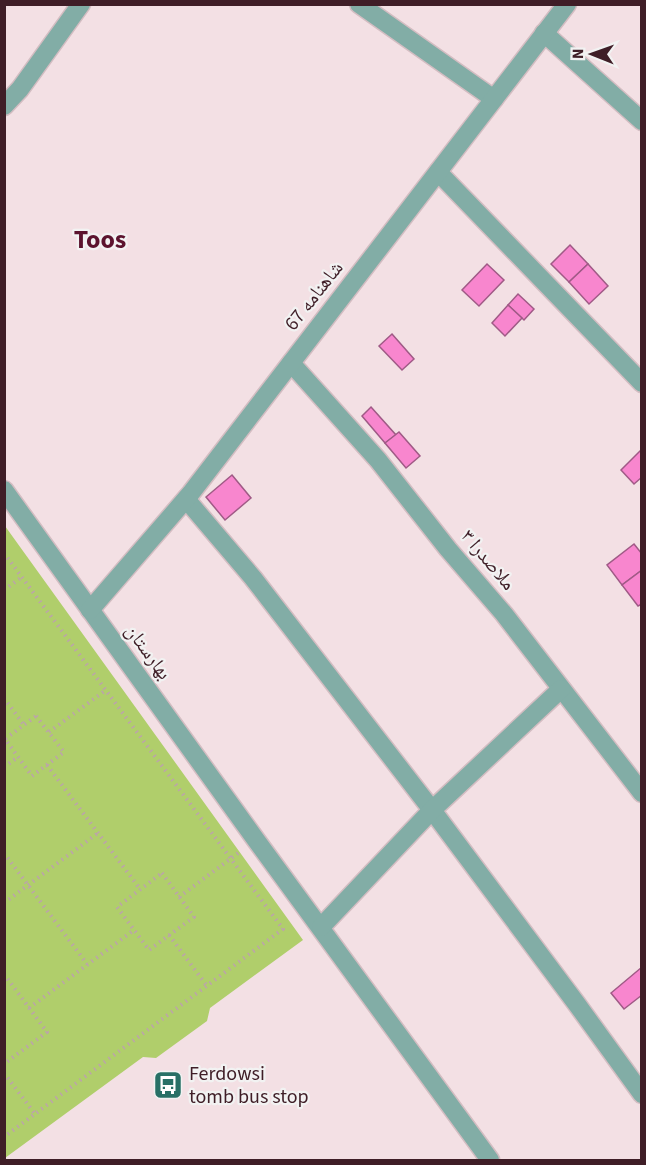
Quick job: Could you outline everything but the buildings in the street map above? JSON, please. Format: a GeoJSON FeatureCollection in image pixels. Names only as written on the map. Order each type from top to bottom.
{"type":"FeatureCollection","features":[{"type":"Feature","properties":{"kind":"street"},"geometry":{"type":"LineString","coordinates":[[4,106],[20,89],[81,4]]}},
{"type":"Feature","properties":{"kind":"street"},"geometry":{"type":"LineString","coordinates":[[359,4],[494,99]]}},
{"type":"Feature","properties":{"kind":"street","name":"شاهنامه 67"},"geometry":{"type":"LineString","coordinates":[[90,610],[186,499],[567,4]]}},
{"type":"Feature","properties":{"kind":"street"},"geometry":{"type":"LineString","coordinates":[[544,33],[642,121]]}},
{"type":"Feature","properties":{"kind":"street"},"geometry":{"type":"LineString","coordinates":[[438,172],[642,384]]}},
{"type":"Feature","properties":{"kind":"street","name":"ملاصدرا ۳"},"geometry":{"type":"LineString","coordinates":[[291,363],[378,460],[448,549],[504,614],[642,793]]}},
{"type":"Feature","properties":{"kind":"street","name":"بهارستان"},"geometry":{"type":"LineString","coordinates":[[4,490],[490,1161]]}},
{"type":"Feature","properties":{"kind":"street"},"geometry":{"type":"LineString","coordinates":[[186,499],[261,588],[432,810],[642,1094]]}},
{"type":"Feature","properties":{"kind":"street"},"geometry":{"type":"LineString","coordinates":[[321,927],[432,810],[561,689]]}},
{"type":"Feature","properties":{"kind":"path"},"geometry":{"type":"LineString","coordinates":[[4,553],[283,929],[4,1137]]}},
{"type":"Feature","properties":{"kind":"path"},"geometry":{"type":"LineString","coordinates":[[4,590],[22,577]]}},
{"type":"Feature","properties":{"kind":"path"},"geometry":{"type":"LineString","coordinates":[[49,732],[106,690]]}},
{"type":"Feature","properties":{"kind":"path"},"geometry":{"type":"LineString","coordinates":[[4,698],[24,725]]}},
{"type":"Feature","properties":{"kind":"path"},"geometry":{"type":"LineString","coordinates":[[36,716],[49,732],[64,752],[32,776],[5,739],[36,716]]}},
{"type":"Feature","properties":{"kind":"path"},"geometry":{"type":"LineString","coordinates":[[4,767],[18,757]]}},
{"type":"Feature","properties":{"kind":"path"},"geometry":{"type":"LineString","coordinates":[[47,765],[140,889]]}},
{"type":"Feature","properties":{"kind":"path"},"geometry":{"type":"LineString","coordinates":[[4,903],[98,833]]}},
{"type":"Feature","properties":{"kind":"path"},"geometry":{"type":"LineString","coordinates":[[179,897],[256,840]]}},
{"type":"Feature","properties":{"kind":"path"},"geometry":{"type":"LineString","coordinates":[[4,853],[87,964]]}},
{"type":"Feature","properties":{"kind":"path"},"geometry":{"type":"LineString","coordinates":[[162,873],[179,897],[194,916],[149,950],[117,907],[162,873]]}},
{"type":"Feature","properties":{"kind":"path"},"geometry":{"type":"LineString","coordinates":[[29,1008],[134,930]]}},
{"type":"Feature","properties":{"kind":"path"},"geometry":{"type":"LineString","coordinates":[[170,935],[207,986]]}},
{"type":"Feature","properties":{"kind":"path"},"geometry":{"type":"LineString","coordinates":[[4,974],[47,1032],[4,1064]]}},
{"type":"Feature","properties":{"kind":"path"},"geometry":{"type":"LineString","coordinates":[[4,1073],[35,1114]]}},
{"type":"Feature","properties":{"kind":"green space"},"geometry":{"type":"Polygon","coordinates":[[[5,526],[303,940],[210,1008],[207,1021],[156,1058],[143,1057],[5,1158],[5,526]]]}},
{"type":"Feature","properties":{"kind":"place","name":"Ferdowsi tomb bus stop"},"geometry":{"type":"Point","coordinates":[168,1085]}},
{"type":"Feature","properties":{"kind":"district","name":"Toos"},"geometry":{"type":"Point","coordinates":[100,239]}}]}
